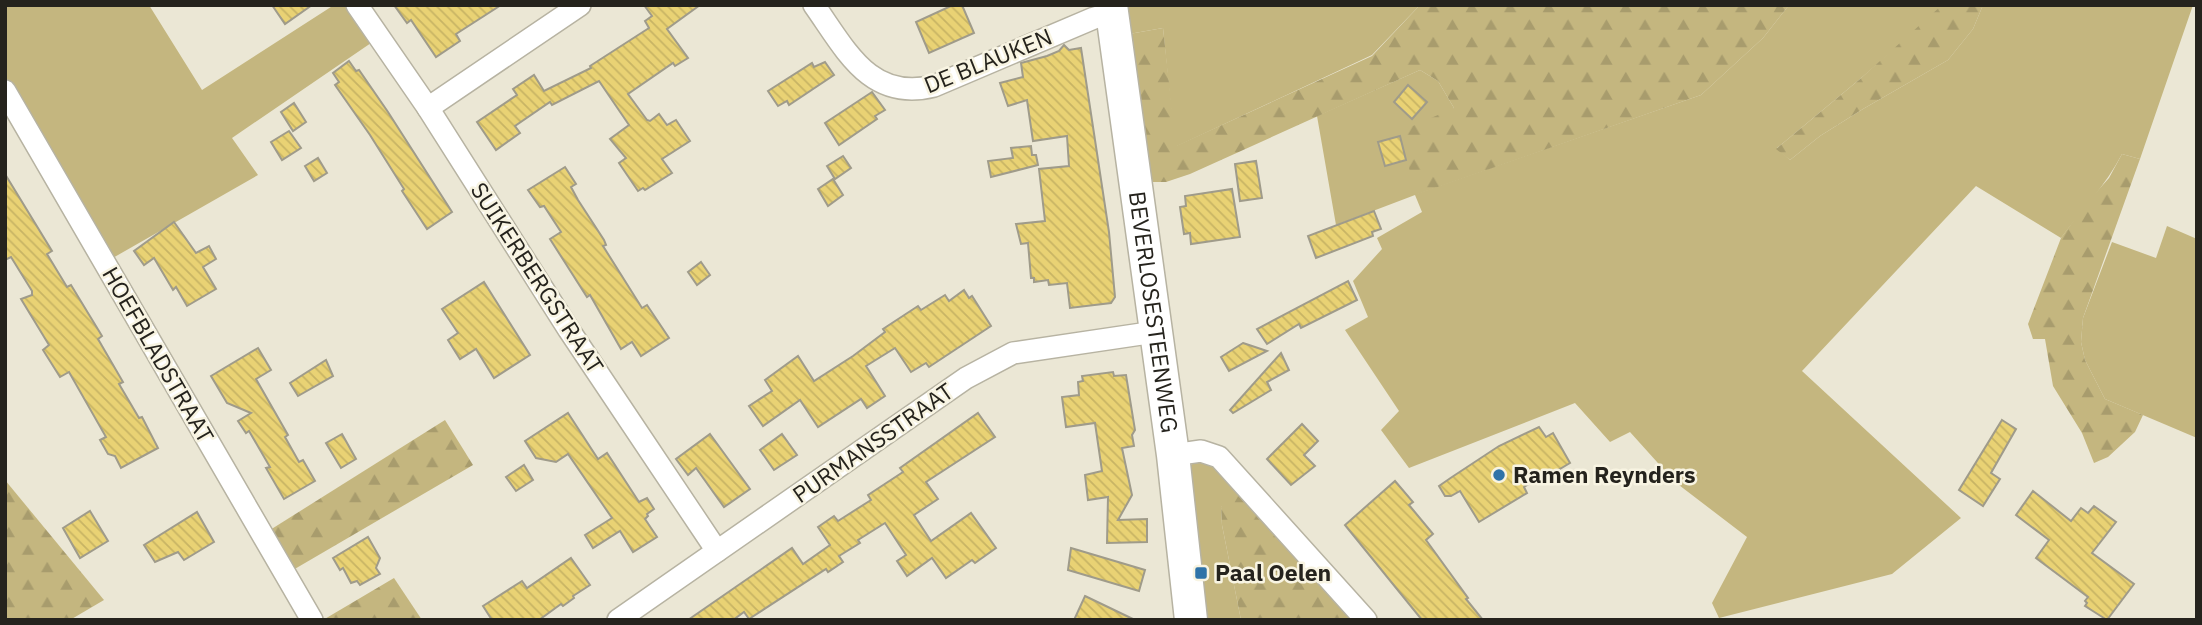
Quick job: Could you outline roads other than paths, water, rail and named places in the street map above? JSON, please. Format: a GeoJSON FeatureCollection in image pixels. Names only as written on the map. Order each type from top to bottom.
{"type":"FeatureCollection","features":[{"type":"Feature","properties":{"kind":"street","name":"SUIKERBERGSTRAAT"},"geometry":{"type":"LineString","coordinates":[[357,5],[428,108],[569,330],[717,551]]}},
{"type":"Feature","properties":{"kind":"street"},"geometry":{"type":"LineString","coordinates":[[428,108],[580,5]]}},
{"type":"Feature","properties":{"kind":"street","name":"DE BLAUKEN"},"geometry":{"type":"LineString","coordinates":[[814,5],[856,63],[882,83],[898,90],[934,86],[1111,9]]}},
{"type":"Feature","properties":{"kind":"street","name":"BEVERLOSESTEENWEG"},"geometry":{"type":"LineString","coordinates":[[1111,9],[1173,455],[1191,620]]}},
{"type":"Feature","properties":{"kind":"street","name":"HOEFBLADSTRAAT"},"geometry":{"type":"LineString","coordinates":[[5,90],[32,141],[312,620]]}},
{"type":"Feature","properties":{"kind":"street","name":"PURMANSSTRAAT"},"geometry":{"type":"LineString","coordinates":[[618,620],[966,379],[1013,353],[1156,332]]}},
{"type":"Feature","properties":{"kind":"street"},"geometry":{"type":"LineString","coordinates":[[1173,455],[1201,451],[1219,457],[1366,620]]}},
{"type":"Feature","properties":{"kind":"place","name":"Ramen Reynders"},"geometry":{"type":"Point","coordinates":[1499,475]}},
{"type":"Feature","properties":{"kind":"place","name":"Paal Oelen"},"geometry":{"type":"Point","coordinates":[1201,573]}}]}
